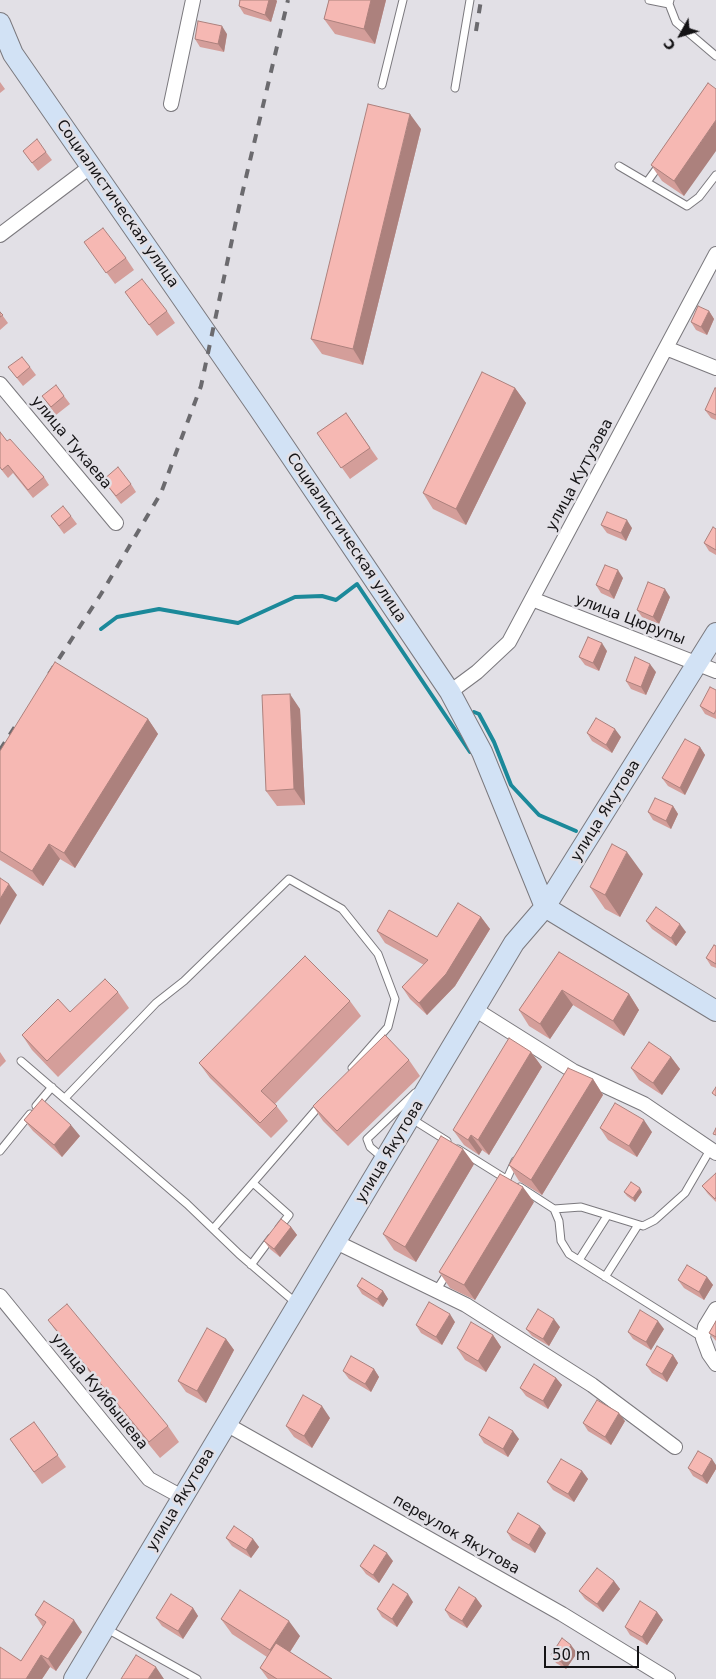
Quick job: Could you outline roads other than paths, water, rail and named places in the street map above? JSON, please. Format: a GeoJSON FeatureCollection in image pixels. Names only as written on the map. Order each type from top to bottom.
{"type":"FeatureCollection","features":[{"type":"Feature","properties":{"kind":"street"},"geometry":{"type":"LineString","coordinates":[[171,104],[193,0]]}},
{"type":"Feature","properties":{"kind":"street","name":"Социалистическая улица"},"geometry":{"type":"LineString","coordinates":[[0,23],[14,54],[90,167],[259,409],[450,692],[482,752],[545,907]]}},
{"type":"Feature","properties":{"kind":"street"},"geometry":{"type":"LineString","coordinates":[[0,235],[90,167]]}},
{"type":"Feature","properties":{"kind":"street","name":"улица Кутузова"},"geometry":{"type":"LineString","coordinates":[[450,692],[476,672],[509,642],[716,254]]}},
{"type":"Feature","properties":{"kind":"street"},"geometry":{"type":"LineString","coordinates":[[666,348],[716,368]]}},
{"type":"Feature","properties":{"kind":"street","name":"улица Тукаева"},"geometry":{"type":"LineString","coordinates":[[0,384],[116,522]]}},
{"type":"Feature","properties":{"kind":"street","name":"улица Цюрупы"},"geometry":{"type":"LineString","coordinates":[[532,599],[707,667]]}},
{"type":"Feature","properties":{"kind":"street","name":"улица Якутова"},"geometry":{"type":"LineString","coordinates":[[74,1679],[476,1010],[514,943],[545,907],[707,667],[716,633]]}},
{"type":"Feature","properties":{"kind":"street"},"geometry":{"type":"LineString","coordinates":[[545,907],[716,1012]]}},
{"type":"Feature","properties":{"kind":"street"},"geometry":{"type":"LineString","coordinates":[[476,1010],[570,1075],[644,1104],[713,1152]]}},
{"type":"Feature","properties":{"kind":"street"},"geometry":{"type":"LineString","coordinates":[[336,1242],[466,1305],[592,1385],[675,1447]]}},
{"type":"Feature","properties":{"kind":"street","name":"улица Куйбышева"},"geometry":{"type":"LineString","coordinates":[[0,1296],[148,1479],[182,1497]]}},
{"type":"Feature","properties":{"kind":"street"},"geometry":{"type":"LineString","coordinates":[[716,1309],[705,1327],[703,1338],[709,1354],[716,1364]]}},
{"type":"Feature","properties":{"kind":"street","name":"переулок Якутова"},"geometry":{"type":"LineString","coordinates":[[226,1424],[562,1614],[668,1679]]}},
{"type":"Feature","properties":{"kind":"lane"},"geometry":{"type":"LineString","coordinates":[[382,85],[404,0]]}},
{"type":"Feature","properties":{"kind":"lane"},"geometry":{"type":"LineString","coordinates":[[455,88],[470,0]]}},
{"type":"Feature","properties":{"kind":"lane"},"geometry":{"type":"LineString","coordinates":[[649,0],[669,2],[676,22],[716,56]]}},
{"type":"Feature","properties":{"kind":"lane"},"geometry":{"type":"LineString","coordinates":[[647,182],[664,158]]}},
{"type":"Feature","properties":{"kind":"lane"},"geometry":{"type":"LineString","coordinates":[[619,166],[687,206],[699,197],[716,175]]}},
{"type":"Feature","properties":{"kind":"lane"},"geometry":{"type":"LineString","coordinates":[[65,1098],[156,1003],[184,981],[289,878],[342,909],[378,954],[395,999],[388,1027],[345,1076]]}},
{"type":"Feature","properties":{"kind":"lane"},"geometry":{"type":"LineString","coordinates":[[21,1061],[188,1204],[250,1265],[298,1305]]}},
{"type":"Feature","properties":{"kind":"lane"},"geometry":{"type":"LineString","coordinates":[[386,1159],[370,1147],[367,1139],[439,1070]]}},
{"type":"Feature","properties":{"kind":"lane"},"geometry":{"type":"LineString","coordinates":[[0,1151],[52,1087]]}},
{"type":"Feature","properties":{"kind":"lane"},"geometry":{"type":"LineString","coordinates":[[213,1229],[327,1097]]}},
{"type":"Feature","properties":{"kind":"lane"},"geometry":{"type":"LineString","coordinates":[[410,1118],[554,1209],[581,1207],[643,1226],[655,1220],[685,1194],[713,1152]]}},
{"type":"Feature","properties":{"kind":"lane"},"geometry":{"type":"LineString","coordinates":[[502,1188],[508,1180],[520,1153]]}},
{"type":"Feature","properties":{"kind":"lane"},"geometry":{"type":"LineString","coordinates":[[250,1265],[289,1215],[253,1183]]}},
{"type":"Feature","properties":{"kind":"lane"},"geometry":{"type":"LineString","coordinates":[[554,1209],[561,1241],[569,1254],[703,1338]]}},
{"type":"Feature","properties":{"kind":"lane"},"geometry":{"type":"LineString","coordinates":[[579,1260],[607,1216]]}},
{"type":"Feature","properties":{"kind":"lane"},"geometry":{"type":"LineString","coordinates":[[606,1277],[638,1225]]}},
{"type":"Feature","properties":{"kind":"lane"},"geometry":{"type":"LineString","coordinates":[[436,1291],[452,1267]]}},
{"type":"Feature","properties":{"kind":"lane"},"geometry":{"type":"LineString","coordinates":[[104,1628],[197,1679]]}},
{"type":"Feature","properties":{"kind":"waterway"},"geometry":{"type":"LineString","coordinates":[[101,629],[117,617],[159,609],[238,623],[295,597],[322,596],[336,600],[357,584],[470,752]]}},
{"type":"Feature","properties":{"kind":"waterway"},"geometry":{"type":"LineString","coordinates":[[474,712],[479,714],[494,742],[511,785],[539,815],[576,831]]}},
{"type":"Feature","properties":{"kind":"railway"},"geometry":{"type":"LineString","coordinates":[[49,674],[101,594],[161,493],[201,386],[239,207],[288,0]]}},
{"type":"Feature","properties":{"kind":"railway"},"geometry":{"type":"LineString","coordinates":[[476,31],[481,0]]}},
{"type":"Feature","properties":{"kind":"railway"},"geometry":{"type":"LineString","coordinates":[[0,750],[18,722]]}}]}
